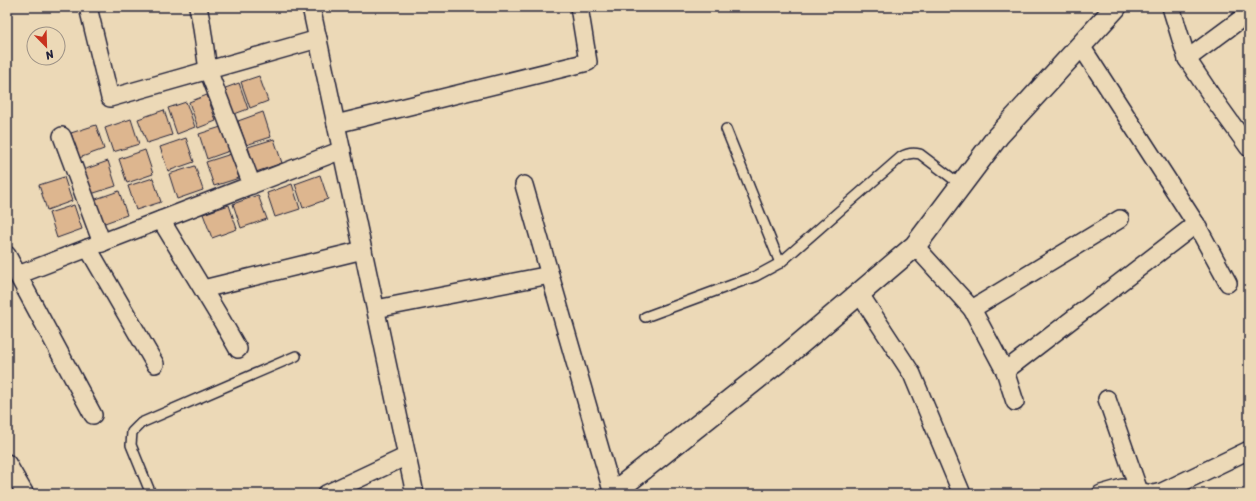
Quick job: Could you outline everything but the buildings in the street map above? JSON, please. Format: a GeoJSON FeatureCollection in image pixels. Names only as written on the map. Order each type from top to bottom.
{"type":"FeatureCollection","features":[{"type":"Feature","properties":{"kind":"street"},"geometry":{"type":"LineString","coordinates":[[88,7],[110,98],[318,39]]}},
{"type":"Feature","properties":{"kind":"street"},"geometry":{"type":"LineString","coordinates":[[198,7],[208,70],[252,185]]}},
{"type":"Feature","properties":{"kind":"street"},"geometry":{"type":"LineString","coordinates":[[336,124],[588,62],[579,7]]}},
{"type":"Feature","properties":{"kind":"street"},"geometry":{"type":"LineString","coordinates":[[524,185],[612,494],[788,354],[915,246],[998,136],[1116,7]]}},
{"type":"Feature","properties":{"kind":"street"},"geometry":{"type":"LineString","coordinates":[[1171,7],[1187,59],[1249,148]]}},
{"type":"Feature","properties":{"kind":"street"},"geometry":{"type":"LineString","coordinates":[[314,8],[318,39],[415,494]]}},
{"type":"Feature","properties":{"kind":"street"},"geometry":{"type":"LineString","coordinates":[[1187,59],[1249,14]]}},
{"type":"Feature","properties":{"kind":"street"},"geometry":{"type":"LineString","coordinates":[[1081,46],[1196,224],[1228,283]]}},
{"type":"Feature","properties":{"kind":"street"},"geometry":{"type":"LineString","coordinates":[[62,136],[95,246],[155,364]]}},
{"type":"Feature","properties":{"kind":"street"},"geometry":{"type":"LineString","coordinates":[[18,275],[342,150]]}},
{"type":"Feature","properties":{"kind":"street"},"geometry":{"type":"LineString","coordinates":[[972,309],[1120,219]]}},
{"type":"Feature","properties":{"kind":"street"},"geometry":{"type":"LineString","coordinates":[[161,220],[238,349]]}},
{"type":"Feature","properties":{"kind":"street"},"geometry":{"type":"LineString","coordinates":[[1006,371],[1196,224]]}},
{"type":"Feature","properties":{"kind":"street"},"geometry":{"type":"LineString","coordinates":[[915,246],[972,309],[1006,371],[1015,402]]}},
{"type":"Feature","properties":{"kind":"street"},"geometry":{"type":"LineString","coordinates":[[203,289],[363,250]]}},
{"type":"Feature","properties":{"kind":"street"},"geometry":{"type":"LineString","coordinates":[[7,257],[93,415]]}},
{"type":"Feature","properties":{"kind":"street"},"geometry":{"type":"LineString","coordinates":[[376,309],[550,275]]}},
{"type":"Feature","properties":{"kind":"street"},"geometry":{"type":"LineString","coordinates":[[859,294],[912,374],[962,494]]}},
{"type":"Feature","properties":{"kind":"street"},"geometry":{"type":"LineString","coordinates":[[1107,399],[1140,492]]}},
{"type":"Feature","properties":{"kind":"street"},"geometry":{"type":"LineString","coordinates":[[1101,494],[1122,488],[1154,494],[1162,492],[1249,450]]}},
{"type":"Feature","properties":{"kind":"street"},"geometry":{"type":"LineString","coordinates":[[326,494],[407,456]]}},
{"type":"Feature","properties":{"kind":"street"},"geometry":{"type":"LineString","coordinates":[[7,463],[17,488]]}},
{"type":"Feature","properties":{"kind":"lane"},"geometry":{"type":"LineString","coordinates":[[726,129],[780,263]]}},
{"type":"Feature","properties":{"kind":"lane"},"geometry":{"type":"LineString","coordinates":[[645,317],[756,276],[780,263],[900,157],[907,154],[914,152],[920,154],[961,185]]}},
{"type":"Feature","properties":{"kind":"lane"},"geometry":{"type":"LineString","coordinates":[[151,494],[131,445],[132,432],[141,423],[296,356]]}}]}
